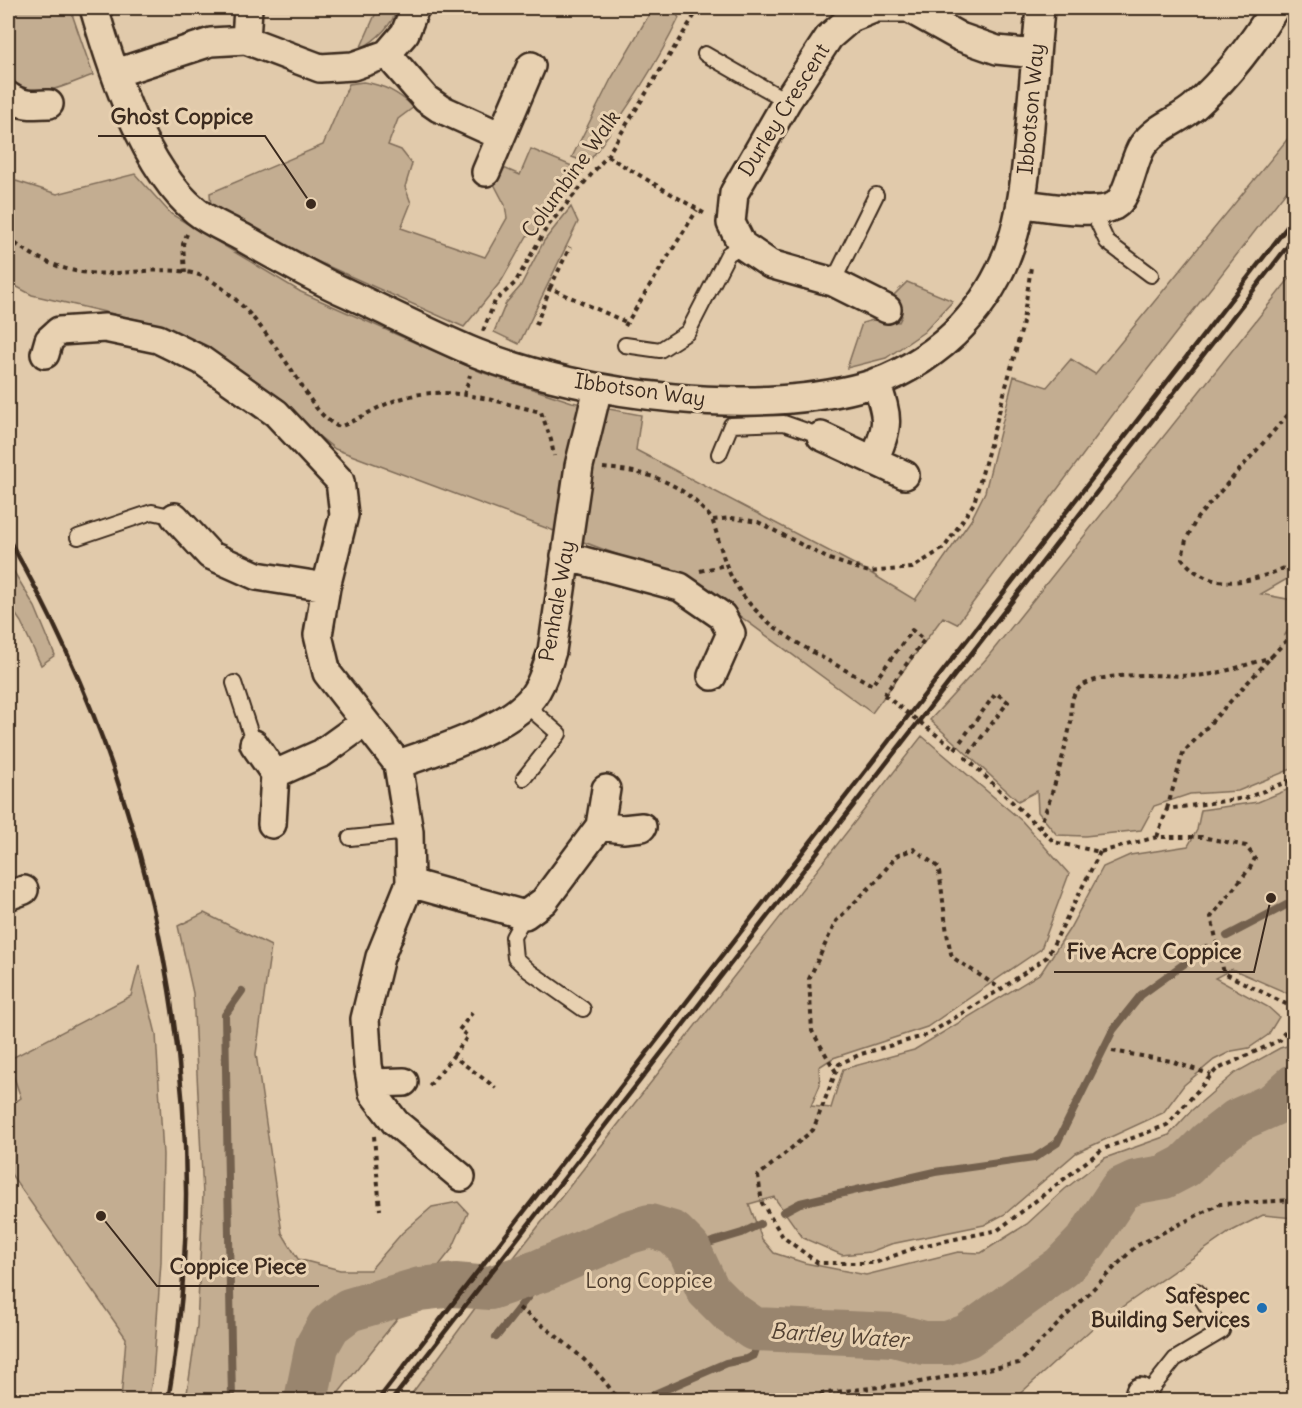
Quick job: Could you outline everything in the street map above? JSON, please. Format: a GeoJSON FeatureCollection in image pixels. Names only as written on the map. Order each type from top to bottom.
{"type":"FeatureCollection","features":[{"type":"Feature","properties":{"kind":"street","name":"Ibbotson Way"},"geometry":{"type":"LineString","coordinates":[[94,8],[116,73],[150,154],[168,182],[196,212],[309,276],[478,353],[598,388],[733,401],[813,396],[876,382],[918,362],[961,327],[995,282],[1011,246],[1023,204],[1041,8]]}},
{"type":"Feature","properties":{"kind":"street"},"geometry":{"type":"LineString","coordinates":[[246,40],[248,8]]}},
{"type":"Feature","properties":{"kind":"street"},"geometry":{"type":"LineString","coordinates":[[116,73],[211,42],[246,40],[320,68],[353,66],[387,54],[405,33],[415,8]]}},
{"type":"Feature","properties":{"kind":"street","name":"Durley Crescent"},"geometry":{"type":"LineString","coordinates":[[736,234],[734,193],[787,101],[829,37],[851,18],[876,8],[908,8],[960,37],[997,50],[1036,54]]}},
{"type":"Feature","properties":{"kind":"street"},"geometry":{"type":"LineString","coordinates":[[1023,204],[1092,210],[1114,206],[1124,194],[1142,147],[1157,129],[1191,109],[1223,80],[1256,39],[1275,8]]}},
{"type":"Feature","properties":{"kind":"street"},"geometry":{"type":"LineString","coordinates":[[387,54],[426,99],[439,108],[501,136]]}},
{"type":"Feature","properties":{"kind":"street"},"geometry":{"type":"LineString","coordinates":[[486,172],[531,66]]}},
{"type":"Feature","properties":{"kind":"street"},"geometry":{"type":"LineString","coordinates":[[8,96],[16,103],[31,106],[49,104]]}},
{"type":"Feature","properties":{"kind":"street"},"geometry":{"type":"LineString","coordinates":[[736,234],[770,264],[833,282],[887,309]]}},
{"type":"Feature","properties":{"kind":"street"},"geometry":{"type":"LineString","coordinates":[[45,354],[49,340],[59,331],[105,328],[158,339],[201,360],[276,413],[340,481],[344,515],[326,587],[318,635],[327,673],[398,764],[409,832],[410,883],[378,964],[365,1018],[371,1083],[373,1093],[394,1122],[461,1177]]}},
{"type":"Feature","properties":{"kind":"street"},"geometry":{"type":"LineString","coordinates":[[874,461],[887,428],[886,411],[876,382]]}},
{"type":"Feature","properties":{"kind":"street","name":"Penhale Way"},"geometry":{"type":"LineString","coordinates":[[398,764],[440,750],[492,726],[526,705],[544,676],[552,651],[579,466],[598,388]]}},
{"type":"Feature","properties":{"kind":"street"},"geometry":{"type":"LineString","coordinates":[[821,436],[905,475]]}},
{"type":"Feature","properties":{"kind":"street"},"geometry":{"type":"LineString","coordinates":[[175,517],[210,555],[257,576],[326,587]]}},
{"type":"Feature","properties":{"kind":"street"},"geometry":{"type":"LineString","coordinates":[[565,556],[680,587],[722,616],[731,633],[712,676]]}},
{"type":"Feature","properties":{"kind":"street"},"geometry":{"type":"LineString","coordinates":[[275,774],[322,753],[365,722]]}},
{"type":"Feature","properties":{"kind":"street"},"geometry":{"type":"LineString","coordinates":[[254,744],[275,774],[272,824]]}},
{"type":"Feature","properties":{"kind":"street"},"geometry":{"type":"LineString","coordinates":[[410,883],[525,915],[544,901],[600,826],[606,789]]}},
{"type":"Feature","properties":{"kind":"street"},"geometry":{"type":"LineString","coordinates":[[600,826],[623,829],[642,827]]}},
{"type":"Feature","properties":{"kind":"street"},"geometry":{"type":"LineString","coordinates":[[371,1083],[404,1082]]}},
{"type":"Feature","properties":{"kind":"lane"},"geometry":{"type":"LineString","coordinates":[[705,54],[787,101]]}},
{"type":"Feature","properties":{"kind":"lane"},"geometry":{"type":"LineString","coordinates":[[833,282],[876,195]]}},
{"type":"Feature","properties":{"kind":"lane"},"geometry":{"type":"LineString","coordinates":[[1092,210],[1107,242],[1151,275]]}},
{"type":"Feature","properties":{"kind":"lane"},"geometry":{"type":"LineString","coordinates":[[622,339],[660,350],[688,332],[736,234]]}},
{"type":"Feature","properties":{"kind":"lane"},"geometry":{"type":"LineString","coordinates":[[719,454],[731,425],[784,423],[821,436]]}},
{"type":"Feature","properties":{"kind":"lane"},"geometry":{"type":"LineString","coordinates":[[78,537],[152,512],[175,517]]}},
{"type":"Feature","properties":{"kind":"lane"},"geometry":{"type":"LineString","coordinates":[[234,683],[254,744]]}},
{"type":"Feature","properties":{"kind":"lane"},"geometry":{"type":"LineString","coordinates":[[524,778],[559,734],[526,705]]}},
{"type":"Feature","properties":{"kind":"lane"},"geometry":{"type":"LineString","coordinates":[[350,838],[409,832]]}},
{"type":"Feature","properties":{"kind":"lane"},"geometry":{"type":"LineString","coordinates":[[525,915],[513,937],[515,958],[529,971],[583,1009]]}},
{"type":"Feature","properties":{"kind":"lane"},"geometry":{"type":"LineString","coordinates":[[1143,1397],[1175,1359],[1222,1331],[1197,1291]]}},
{"type":"Feature","properties":{"kind":"path","name":"Columbine Walk"},"geometry":{"type":"LineString","coordinates":[[464,395],[495,301],[515,283],[547,227],[607,156],[699,8]]}},
{"type":"Feature","properties":{"kind":"path"},"geometry":{"type":"LineString","coordinates":[[607,156],[736,234]]}},
{"type":"Feature","properties":{"kind":"path"},"geometry":{"type":"LineString","coordinates":[[622,339],[628,323],[698,210]]}},
{"type":"Feature","properties":{"kind":"path"},"geometry":{"type":"LineString","coordinates":[[185,273],[183,244],[196,212]]}},
{"type":"Feature","properties":{"kind":"path"},"geometry":{"type":"LineString","coordinates":[[8,238],[24,251],[81,273],[142,270],[185,273],[210,279],[236,299],[291,368],[325,420],[339,427],[402,398],[428,393],[464,395],[541,412],[551,440],[553,456],[563,464],[632,470],[663,479],[686,493],[713,520],[725,565],[745,597],[770,624],[873,686],[912,630],[924,640],[884,694],[955,749],[996,693],[1008,702],[966,758],[1054,842],[1100,852],[1157,837],[1202,837],[1246,846],[1255,858],[1250,868],[1211,917],[1224,973],[1294,1008]]}},
{"type":"Feature","properties":{"kind":"path"},"geometry":{"type":"LineString","coordinates":[[536,325],[550,288],[570,247]]}},
{"type":"Feature","properties":{"kind":"path"},"geometry":{"type":"LineString","coordinates":[[550,288],[628,323]]}},
{"type":"Feature","properties":{"kind":"path"},"geometry":{"type":"LineString","coordinates":[[1294,408],[1197,518],[1186,540],[1182,558],[1193,573],[1229,582],[1256,580],[1294,564]]}},
{"type":"Feature","properties":{"kind":"path"},"geometry":{"type":"LineString","coordinates":[[1157,837],[1183,753],[1294,632]]}},
{"type":"Feature","properties":{"kind":"path"},"geometry":{"type":"LineString","coordinates":[[1039,828],[1050,802],[1060,767],[1071,720],[1073,695],[1084,683],[1109,677],[1206,675],[1272,657]]}},
{"type":"Feature","properties":{"kind":"path"},"geometry":{"type":"LineString","coordinates":[[1167,809],[1246,798],[1294,779]]}},
{"type":"Feature","properties":{"kind":"path"},"geometry":{"type":"LineString","coordinates":[[836,1072],[812,1031],[809,979],[836,921],[878,879],[896,856],[914,849],[938,867],[944,894],[945,931],[952,957],[973,968],[1001,989]]}},
{"type":"Feature","properties":{"kind":"path"},"geometry":{"type":"LineString","coordinates":[[1100,852],[1047,957],[927,1035],[861,1054],[839,1064],[813,1130],[758,1176],[762,1203],[783,1237],[818,1263],[874,1263],[917,1247],[998,1230],[1102,1149],[1167,1125],[1216,1070],[1280,1040],[1294,1016]]}},
{"type":"Feature","properties":{"kind":"path"},"geometry":{"type":"LineString","coordinates":[[404,1082],[425,1091],[468,1036],[459,1030],[472,1013]]}},
{"type":"Feature","properties":{"kind":"path"},"geometry":{"type":"LineString","coordinates":[[1112,1051],[1171,1061],[1211,1075]]}},
{"type":"Feature","properties":{"kind":"path"},"geometry":{"type":"LineString","coordinates":[[453,1056],[496,1088]]}},
{"type":"Feature","properties":{"kind":"path"},"geometry":{"type":"LineString","coordinates":[[374,1129],[380,1210]]}},
{"type":"Feature","properties":{"kind":"path"},"geometry":{"type":"LineString","coordinates":[[766,1401],[915,1383],[1019,1363],[1136,1246],[1220,1204],[1294,1200]]}},
{"type":"Feature","properties":{"kind":"path"},"geometry":{"type":"LineString","coordinates":[[519,1308],[571,1347],[608,1384],[618,1401]]}},
{"type":"Feature","properties":{"kind":"green space"},"geometry":{"type":"Polygon","coordinates":[[[8,8],[70,8],[93,75],[49,90],[28,90],[18,85],[8,76],[8,8]]]}},
{"type":"Feature","properties":{"kind":"green space"},"geometry":{"type":"Polygon","coordinates":[[[378,8],[398,8],[392,21],[383,32],[360,49],[378,8]]]}},
{"type":"Feature","properties":{"kind":"green space"},"geometry":{"type":"Polygon","coordinates":[[[653,8],[673,8],[679,18],[659,56],[637,93],[588,163],[572,157],[611,79],[653,8]]]}},
{"type":"Feature","properties":{"kind":"green space"},"geometry":{"type":"Polygon","coordinates":[[[363,82],[391,90],[414,107],[398,119],[388,145],[401,150],[412,164],[405,187],[411,203],[401,228],[485,257],[507,218],[505,205],[493,182],[499,166],[520,175],[531,149],[584,171],[538,229],[527,236],[502,280],[464,327],[245,229],[211,209],[210,193],[323,145],[349,84],[363,82]]]}},
{"type":"Feature","properties":{"kind":"green space"},"geometry":{"type":"Polygon","coordinates":[[[1294,131],[1294,181],[1123,401],[957,624],[943,617],[872,713],[696,584],[335,449],[224,360],[161,325],[32,295],[8,282],[8,176],[16,181],[57,194],[135,174],[171,214],[301,292],[481,372],[572,402],[641,415],[636,450],[869,572],[915,600],[971,520],[985,492],[1014,376],[1047,387],[1071,359],[1095,374],[1294,131]]]}},
{"type":"Feature","properties":{"kind":"green space"},"geometry":{"type":"Polygon","coordinates":[[[571,207],[578,222],[519,344],[494,332],[506,303],[520,287],[544,241],[571,207]]]}},
{"type":"Feature","properties":{"kind":"green space"},"geometry":{"type":"Polygon","coordinates":[[[1294,273],[1294,575],[1261,594],[1292,600],[1293,619],[1285,635],[1294,631],[1294,768],[1238,791],[1190,794],[1154,806],[1141,830],[1085,836],[1057,835],[1038,812],[1037,791],[1018,801],[930,720],[986,659],[1294,273]]]}},
{"type":"Feature","properties":{"kind":"green space"},"geometry":{"type":"Polygon","coordinates":[[[907,282],[953,301],[924,332],[886,358],[847,368],[862,323],[873,320],[899,322],[902,316],[893,296],[907,282]]]}},
{"type":"Feature","properties":{"kind":"green space"},"geometry":{"type":"Polygon","coordinates":[[[8,562],[35,607],[55,655],[41,665],[21,622],[8,603],[8,562]]]}},
{"type":"Feature","properties":{"kind":"green space","name":"Long Coppice"},"geometry":{"type":"Polygon","coordinates":[[[922,736],[1022,821],[1069,874],[1041,949],[927,1027],[833,1058],[819,1067],[820,1085],[811,1106],[831,1108],[843,1069],[914,1050],[1041,973],[1070,928],[1103,867],[1130,855],[1188,846],[1197,830],[1201,810],[1258,802],[1294,787],[1294,996],[1232,969],[1215,978],[1268,1007],[1279,1017],[1268,1035],[1249,1048],[1232,1051],[1214,1060],[1184,1085],[1163,1113],[1076,1153],[1005,1214],[984,1225],[891,1244],[870,1252],[842,1255],[803,1238],[774,1197],[749,1204],[762,1239],[774,1253],[805,1263],[866,1275],[958,1252],[981,1253],[1027,1224],[1065,1189],[1105,1158],[1169,1135],[1192,1110],[1235,1073],[1280,1048],[1294,1044],[1294,1218],[1263,1215],[1230,1232],[1096,1325],[1013,1400],[407,1400],[490,1288],[922,736]]]}},
{"type":"Feature","properties":{"kind":"green space"},"geometry":{"type":"Polygon","coordinates":[[[204,913],[271,946],[256,1054],[282,1233],[298,1259],[340,1270],[370,1270],[402,1233],[432,1207],[458,1202],[468,1213],[452,1249],[333,1400],[186,1400],[197,1326],[203,1195],[193,993],[178,926],[204,913]]]}},
{"type":"Feature","properties":{"kind":"green space"},"geometry":{"type":"Polygon","coordinates":[[[139,965],[156,1034],[163,1155],[161,1262],[153,1376],[148,1400],[121,1400],[126,1338],[8,1170],[8,1107],[21,1098],[8,1060],[131,996],[139,965]]]}},
{"type":"Feature","properties":{"kind":"waterway"},"geometry":{"type":"LineString","coordinates":[[1227,936],[1294,901]]}},
{"type":"Feature","properties":{"kind":"waterway"},"geometry":{"type":"LineString","coordinates":[[783,1212],[800,1203],[935,1172],[1034,1158],[1057,1143],[1113,1030],[1141,995],[1206,948]]}},
{"type":"Feature","properties":{"kind":"waterway"},"geometry":{"type":"LineString","coordinates":[[232,1400],[225,1015],[242,991]]}},
{"type":"Feature","properties":{"kind":"waterway","name":"Bartley Water"},"geometry":{"type":"LineString","coordinates":[[306,1400],[317,1346],[329,1325],[349,1310],[420,1289],[455,1285],[490,1288],[540,1271],[629,1232],[650,1226],[673,1233],[689,1249],[708,1290],[731,1313],[754,1329],[894,1335],[924,1343],[947,1343],[967,1336],[1062,1267],[1086,1242],[1121,1189],[1136,1182],[1164,1177],[1185,1166],[1208,1143],[1238,1120],[1274,1104],[1294,1086]]}},
{"type":"Feature","properties":{"kind":"waterway"},"geometry":{"type":"LineString","coordinates":[[689,1249],[742,1233],[760,1224]]}},
{"type":"Feature","properties":{"kind":"waterway"},"geometry":{"type":"LineString","coordinates":[[496,1337],[530,1294],[529,1275]]}},
{"type":"Feature","properties":{"kind":"waterway"},"geometry":{"type":"LineString","coordinates":[[641,1400],[726,1363],[754,1355],[762,1330]]}},
{"type":"Feature","properties":{"kind":"railway"},"geometry":{"type":"LineString","coordinates":[[378,1400],[1294,218]]}},
{"type":"Feature","properties":{"kind":"railway"},"geometry":{"type":"LineString","coordinates":[[392,1400],[1294,238]]}},
{"type":"Feature","properties":{"kind":"railway"},"geometry":{"type":"LineString","coordinates":[[8,538],[60,637],[103,740],[137,846],[163,956],[179,1066],[186,1178],[182,1289],[168,1400]]}},
{"type":"Feature","properties":{"kind":"place","name":"Ghost Coppice"},"geometry":{"type":"Point","coordinates":[311,204]}},
{"type":"Feature","properties":{"kind":"place","name":"Five Acre Coppice"},"geometry":{"type":"Point","coordinates":[1271,898]}},
{"type":"Feature","properties":{"kind":"place","name":"Coppice Piece"},"geometry":{"type":"Point","coordinates":[101,1216]}},
{"type":"Feature","properties":{"kind":"place","name":"Safespec Building Services"},"geometry":{"type":"Point","coordinates":[1262,1308]}}]}
